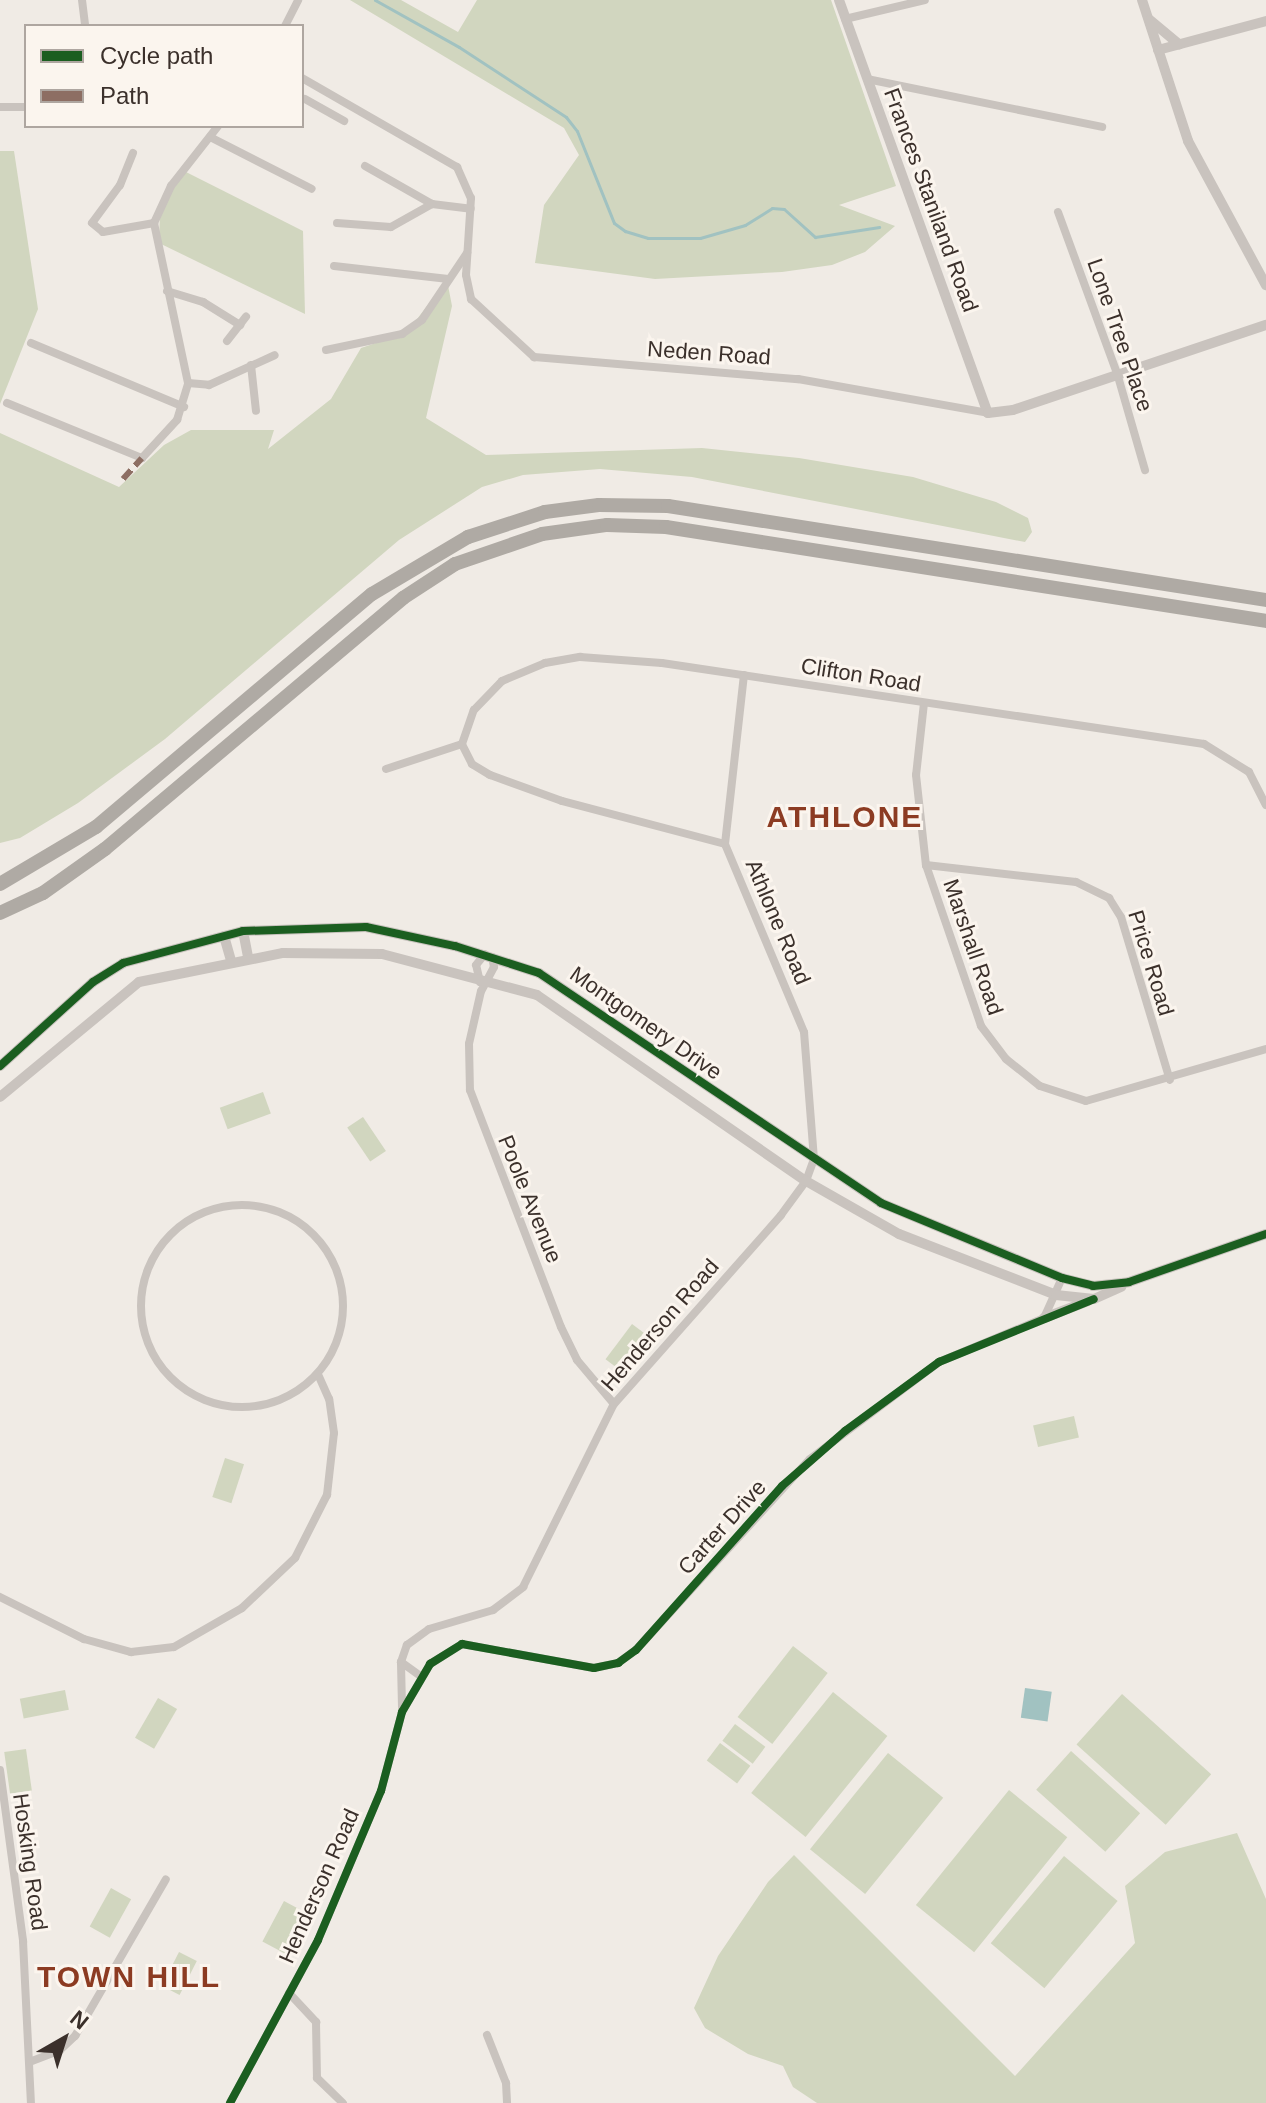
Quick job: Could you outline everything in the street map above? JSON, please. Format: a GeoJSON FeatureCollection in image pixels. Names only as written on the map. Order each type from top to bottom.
{"type":"FeatureCollection","features":[{"type":"Feature","properties":{"kind":"highway"},"geometry":{"type":"LineString","coordinates":[[0,884],[96,827],[372,594],[468,537],[545,512],[636,504],[683,508],[1266,600]]}},
{"type":"Feature","properties":{"kind":"highway"},"geometry":{"type":"LineString","coordinates":[[0,913],[43,893],[105,849],[403,598],[455,564],[542,534],[607,525],[666,527],[1266,621]]}},
{"type":"Feature","properties":{"kind":"street"},"geometry":{"type":"LineString","coordinates":[[82,0],[85,24]]}},
{"type":"Feature","properties":{"kind":"street"},"geometry":{"type":"LineString","coordinates":[[286,24],[298,0]]}},
{"type":"Feature","properties":{"kind":"street","name":"Frances Staniland Road"},"geometry":{"type":"LineString","coordinates":[[839,0],[988,413]]}},
{"type":"Feature","properties":{"kind":"street"},"geometry":{"type":"LineString","coordinates":[[845,19],[925,0]]}},
{"type":"Feature","properties":{"kind":"street"},"geometry":{"type":"LineString","coordinates":[[1142,0],[1188,141],[1266,285]]}},
{"type":"Feature","properties":{"kind":"street"},"geometry":{"type":"LineString","coordinates":[[1149,19],[1179,44]]}},
{"type":"Feature","properties":{"kind":"street"},"geometry":{"type":"LineString","coordinates":[[1158,50],[1266,21]]}},
{"type":"Feature","properties":{"kind":"street","name":"Neden Road"},"geometry":{"type":"LineString","coordinates":[[304,79],[451,161],[468,187],[471,209],[468,252],[471,299],[516,346],[534,357],[798,379],[988,413],[1013,410],[1266,325]]}},
{"type":"Feature","properties":{"kind":"street"},"geometry":{"type":"LineString","coordinates":[[867,79],[1102,127]]}},
{"type":"Feature","properties":{"kind":"street"},"geometry":{"type":"LineString","coordinates":[[327,111],[334,94]]}},
{"type":"Feature","properties":{"kind":"street"},"geometry":{"type":"LineString","coordinates":[[305,99],[344,121]]}},
{"type":"Feature","properties":{"kind":"street"},"geometry":{"type":"LineString","coordinates":[[0,107],[24,107]]}},
{"type":"Feature","properties":{"kind":"street"},"geometry":{"type":"LineString","coordinates":[[7,403],[142,458],[184,407],[188,383],[154,223],[171,186],[217,128]]}},
{"type":"Feature","properties":{"kind":"street"},"geometry":{"type":"LineString","coordinates":[[210,137],[312,189]]}},
{"type":"Feature","properties":{"kind":"street"},"geometry":{"type":"LineString","coordinates":[[133,153],[120,185],[92,223],[103,232],[154,223]]}},
{"type":"Feature","properties":{"kind":"street"},"geometry":{"type":"LineString","coordinates":[[365,166],[432,204],[471,209]]}},
{"type":"Feature","properties":{"kind":"street"},"geometry":{"type":"LineString","coordinates":[[337,223],[391,227],[432,204]]}},
{"type":"Feature","properties":{"kind":"street","name":"Lone Tree Place"},"geometry":{"type":"LineString","coordinates":[[1058,212],[1117,373],[1145,470]]}},
{"type":"Feature","properties":{"kind":"street"},"geometry":{"type":"LineString","coordinates":[[326,350],[402,334],[422,320],[468,252]]}},
{"type":"Feature","properties":{"kind":"street"},"geometry":{"type":"LineString","coordinates":[[334,266],[448,279]]}},
{"type":"Feature","properties":{"kind":"street"},"geometry":{"type":"LineString","coordinates":[[167,291],[203,302],[240,325]]}},
{"type":"Feature","properties":{"kind":"street"},"geometry":{"type":"LineString","coordinates":[[227,341],[246,317]]}},
{"type":"Feature","properties":{"kind":"street"},"geometry":{"type":"LineString","coordinates":[[31,343],[184,407]]}},
{"type":"Feature","properties":{"kind":"street"},"geometry":{"type":"LineString","coordinates":[[188,383],[209,385],[275,355]]}},
{"type":"Feature","properties":{"kind":"street"},"geometry":{"type":"LineString","coordinates":[[251,365],[256,411]]}},
{"type":"Feature","properties":{"kind":"street","name":"Clifton Road"},"geometry":{"type":"LineString","coordinates":[[462,744],[486,694],[522,670],[580,657],[744,675],[1204,744],[1249,772],[1266,805]]}},
{"type":"Feature","properties":{"kind":"street","name":"Athlone Road"},"geometry":{"type":"LineString","coordinates":[[744,675],[725,844],[804,1032],[814,1159],[806,1181]]}},
{"type":"Feature","properties":{"kind":"street","name":"Marshall Road"},"geometry":{"type":"LineString","coordinates":[[924,703],[916,775],[926,865],[981,1026],[1006,1059],[1040,1086],[1086,1101],[1170,1080],[1266,1049]]}},
{"type":"Feature","properties":{"kind":"street"},"geometry":{"type":"LineString","coordinates":[[386,769],[462,744],[472,764],[514,787],[725,844]]}},
{"type":"Feature","properties":{"kind":"street","name":"Price Road"},"geometry":{"type":"LineString","coordinates":[[926,865],[1076,882],[1109,898],[1121,917],[1170,1080]]}},
{"type":"Feature","properties":{"kind":"street","name":"Montgomery Drive"},"geometry":{"type":"LineString","coordinates":[[0,1066],[105,973],[140,957],[243,931],[366,927],[488,955],[552,980],[881,1203],[921,1222],[1062,1278],[1093,1286],[1129,1282]]}},
{"type":"Feature","properties":{"kind":"street"},"geometry":{"type":"LineString","coordinates":[[243,931],[248,957]]}},
{"type":"Feature","properties":{"kind":"street"},"geometry":{"type":"LineString","coordinates":[[224,936],[231,960]]}},
{"type":"Feature","properties":{"kind":"street","name":"Montgomery Drive"},"geometry":{"type":"LineString","coordinates":[[0,1097],[133,985],[248,957],[310,950],[382,954],[550,1002],[806,1181],[915,1240],[1056,1295],[1094,1299],[1129,1282],[1266,1234]]}},
{"type":"Feature","properties":{"kind":"street","name":"Poole Avenue"},"geometry":{"type":"LineString","coordinates":[[482,983],[476,965],[488,955],[494,967],[482,983],[467,1069],[478,1116],[577,1360],[614,1404]]}},
{"type":"Feature","properties":{"kind":"street"},"geometry":{"type":"LineString","coordinates":[[654,1075],[665,1058]]}},
{"type":"Feature","properties":{"kind":"street"},"geometry":{"type":"LineString","coordinates":[[666,1083],[677,1067]]}},
{"type":"Feature","properties":{"kind":"street","name":"Henderson Road"},"geometry":{"type":"LineString","coordinates":[[402,1712],[401,1662],[407,1645],[420,1633],[493,1610],[523,1587],[614,1404],[806,1181]]}},
{"type":"Feature","properties":{"kind":"street"},"geometry":{"type":"LineString","coordinates":[[229,1204],[278,1212],[319,1238],[330,1253],[343,1296],[338,1337],[318,1374],[282,1399],[241,1409],[181,1389],[166,1375],[146,1339],[145,1282],[160,1246],[190,1218],[229,1204]]}},
{"type":"Feature","properties":{"kind":"street"},"geometry":{"type":"LineString","coordinates":[[915,1240],[921,1222]]}},
{"type":"Feature","properties":{"kind":"street"},"geometry":{"type":"LineString","coordinates":[[934,1247],[939,1230]]}},
{"type":"Feature","properties":{"kind":"street"},"geometry":{"type":"LineString","coordinates":[[1044,1318],[1062,1278]]}},
{"type":"Feature","properties":{"kind":"street"},"geometry":{"type":"LineString","coordinates":[[1044,1318],[1094,1299]]}},
{"type":"Feature","properties":{"kind":"street","name":"Carter Drive"},"geometry":{"type":"LineString","coordinates":[[420,1676],[439,1656],[462,1644],[594,1668],[618,1663],[636,1650],[782,1486],[845,1431],[939,1362],[1044,1318]]}},
{"type":"Feature","properties":{"kind":"street"},"geometry":{"type":"LineString","coordinates":[[0,1597],[84,1639],[131,1652],[174,1647],[242,1608],[295,1558],[327,1495],[334,1433],[329,1399],[318,1374]]}},
{"type":"Feature","properties":{"kind":"street"},"geometry":{"type":"LineString","coordinates":[[401,1662],[420,1676]]}},
{"type":"Feature","properties":{"kind":"street","name":"Henderson Road"},"geometry":{"type":"LineString","coordinates":[[230,2103],[318,1940],[381,1791],[402,1712],[420,1676]]}},
{"type":"Feature","properties":{"kind":"street","name":"Hosking Road"},"geometry":{"type":"LineString","coordinates":[[0,1770],[32,2061],[31,2103]]}},
{"type":"Feature","properties":{"kind":"street"},"geometry":{"type":"LineString","coordinates":[[32,2061],[60,2050],[75,2036],[166,1879]]}},
{"type":"Feature","properties":{"kind":"street"},"geometry":{"type":"LineString","coordinates":[[289,1993],[316,2022],[317,2078],[343,2103]]}},
{"type":"Feature","properties":{"kind":"street"},"geometry":{"type":"LineString","coordinates":[[487,2035],[506,2083],[507,2103]]}},
{"type":"Feature","properties":{"kind":"green space"},"geometry":{"type":"Polygon","coordinates":[[[350,0],[401,0],[458,32],[477,0],[831,0],[896,186],[839,205],[895,226],[865,252],[832,265],[782,272],[655,279],[535,263],[544,205],[579,155],[564,128],[350,0]]]}},
{"type":"Feature","properties":{"kind":"green space"},"geometry":{"type":"Polygon","coordinates":[[[0,151],[14,151],[38,309],[0,404],[0,151]]]}},
{"type":"Feature","properties":{"kind":"green space"},"geometry":{"type":"Polygon","coordinates":[[[184,171],[303,231],[305,314],[159,243],[160,212],[184,171]]]}},
{"type":"Feature","properties":{"kind":"green space"},"geometry":{"type":"Polygon","coordinates":[[[447,280],[452,306],[426,418],[486,455],[702,448],[799,458],[913,477],[996,502],[1028,518],[1032,532],[1025,542],[692,477],[600,469],[523,475],[482,487],[399,540],[165,739],[78,803],[20,838],[0,843],[0,433],[119,487],[164,445],[191,430],[274,430],[268,449],[331,399],[361,348],[397,336],[414,323],[447,280]]]}},
{"type":"Feature","properties":{"kind":"green space"},"geometry":{"type":"Polygon","coordinates":[[[263,1092],[271,1114],[228,1129],[220,1108],[263,1092]]]}},
{"type":"Feature","properties":{"kind":"green space"},"geometry":{"type":"Polygon","coordinates":[[[363,1117],[386,1151],[370,1162],[347,1128],[363,1117]]]}},
{"type":"Feature","properties":{"kind":"green space"},"geometry":{"type":"Polygon","coordinates":[[[632,1324],[648,1336],[621,1371],[606,1359],[632,1324]]]}},
{"type":"Feature","properties":{"kind":"green space"},"geometry":{"type":"Polygon","coordinates":[[[1074,1416],[1079,1437],[1038,1447],[1033,1425],[1074,1416]]]}},
{"type":"Feature","properties":{"kind":"green space"},"geometry":{"type":"Polygon","coordinates":[[[225,1458],[244,1464],[231,1503],[212,1497],[225,1458]]]}},
{"type":"Feature","properties":{"kind":"green space"},"geometry":{"type":"Polygon","coordinates":[[[793,1646],[828,1673],[772,1744],[738,1717],[793,1646]]]}},
{"type":"Feature","properties":{"kind":"green space"},"geometry":{"type":"Polygon","coordinates":[[[65,1690],[69,1710],[24,1718],[20,1699],[65,1690]]]}},
{"type":"Feature","properties":{"kind":"green space"},"geometry":{"type":"Polygon","coordinates":[[[833,1692],[887,1736],[806,1837],[751,1793],[833,1692]]]}},
{"type":"Feature","properties":{"kind":"green space"},"geometry":{"type":"Polygon","coordinates":[[[1122,1694],[1211,1774],[1166,1825],[1076,1745],[1122,1694]]]}},
{"type":"Feature","properties":{"kind":"green space"},"geometry":{"type":"Polygon","coordinates":[[[158,1698],[177,1709],[154,1749],[135,1738],[158,1698]]]}},
{"type":"Feature","properties":{"kind":"green space"},"geometry":{"type":"Polygon","coordinates":[[[735,1724],[765,1747],[753,1764],[722,1741],[735,1724]]]}},
{"type":"Feature","properties":{"kind":"green space"},"geometry":{"type":"Polygon","coordinates":[[[720,1743],[750,1766],[737,1783],[707,1761],[720,1743]]]}},
{"type":"Feature","properties":{"kind":"green space"},"geometry":{"type":"Polygon","coordinates":[[[26,1749],[32,1791],[10,1794],[4,1752],[26,1749]]]}},
{"type":"Feature","properties":{"kind":"green space"},"geometry":{"type":"Polygon","coordinates":[[[1071,1751],[1140,1813],[1105,1852],[1036,1790],[1071,1751]]]}},
{"type":"Feature","properties":{"kind":"green space"},"geometry":{"type":"Polygon","coordinates":[[[888,1753],[943,1798],[865,1894],[810,1849],[888,1753]]]}},
{"type":"Feature","properties":{"kind":"green space"},"geometry":{"type":"Polygon","coordinates":[[[1009,1790],[1067,1837],[974,1952],[916,1905],[1009,1790]]]}},
{"type":"Feature","properties":{"kind":"green space"},"geometry":{"type":"Polygon","coordinates":[[[1237,1833],[1266,1899],[1266,2103],[817,2103],[793,2087],[783,2066],[748,2054],[705,2028],[694,2008],[718,1956],[768,1882],[794,1855],[1015,2076],[1135,1943],[1125,1886],[1165,1852],[1237,1833]]]}},
{"type":"Feature","properties":{"kind":"green space"},"geometry":{"type":"Polygon","coordinates":[[[1064,1856],[1118,1901],[1044,1988],[991,1943],[1064,1856]]]}},
{"type":"Feature","properties":{"kind":"green space"},"geometry":{"type":"Polygon","coordinates":[[[111,1888],[131,1899],[110,1938],[90,1926],[111,1888]]]}},
{"type":"Feature","properties":{"kind":"green space"},"geometry":{"type":"Polygon","coordinates":[[[284,1901],[307,1913],[285,1954],[262,1942],[284,1901]]]}},
{"type":"Feature","properties":{"kind":"green space"},"geometry":{"type":"Polygon","coordinates":[[[179,1952],[197,1961],[180,1995],[162,1986],[179,1952]]]}},
{"type":"Feature","properties":{"kind":"water"},"geometry":{"type":"Polygon","coordinates":[[[1025,1688],[1052,1692],[1048,1721],[1021,1718],[1025,1688]]]}},
{"type":"Feature","properties":{"kind":"waterway"},"geometry":{"type":"LineString","coordinates":[[375,0],[459,47],[566,117],[577,131],[614,223],[625,231],[648,238],[700,238],[745,225],[772,208],[784,209],[815,237],[879,227]]}},
{"type":"Feature","properties":{"kind":"marked path"},"geometry":{"type":"LineString","coordinates":[[123,479],[142,458]]}},
{"type":"Feature","properties":{"kind":"cycle path"},"geometry":{"type":"LineString","coordinates":[[0,1066],[93,982],[123,963],[243,931],[366,927],[455,946],[539,973],[881,1203],[1062,1278],[1093,1286],[1129,1282],[1266,1234]]}},
{"type":"Feature","properties":{"kind":"cycle path"},"geometry":{"type":"LineString","coordinates":[[230,2103],[318,1940],[381,1791],[402,1712],[430,1664],[462,1644],[594,1668],[618,1663],[636,1650],[782,1486],[845,1431],[939,1362],[1094,1299]]}},
{"type":"Feature","properties":{"kind":"district","name":"ATHLONE"},"geometry":{"type":"Point","coordinates":[845,817]}},
{"type":"Feature","properties":{"kind":"district","name":"TOWN HILL"},"geometry":{"type":"Point","coordinates":[129,1977]}}]}
